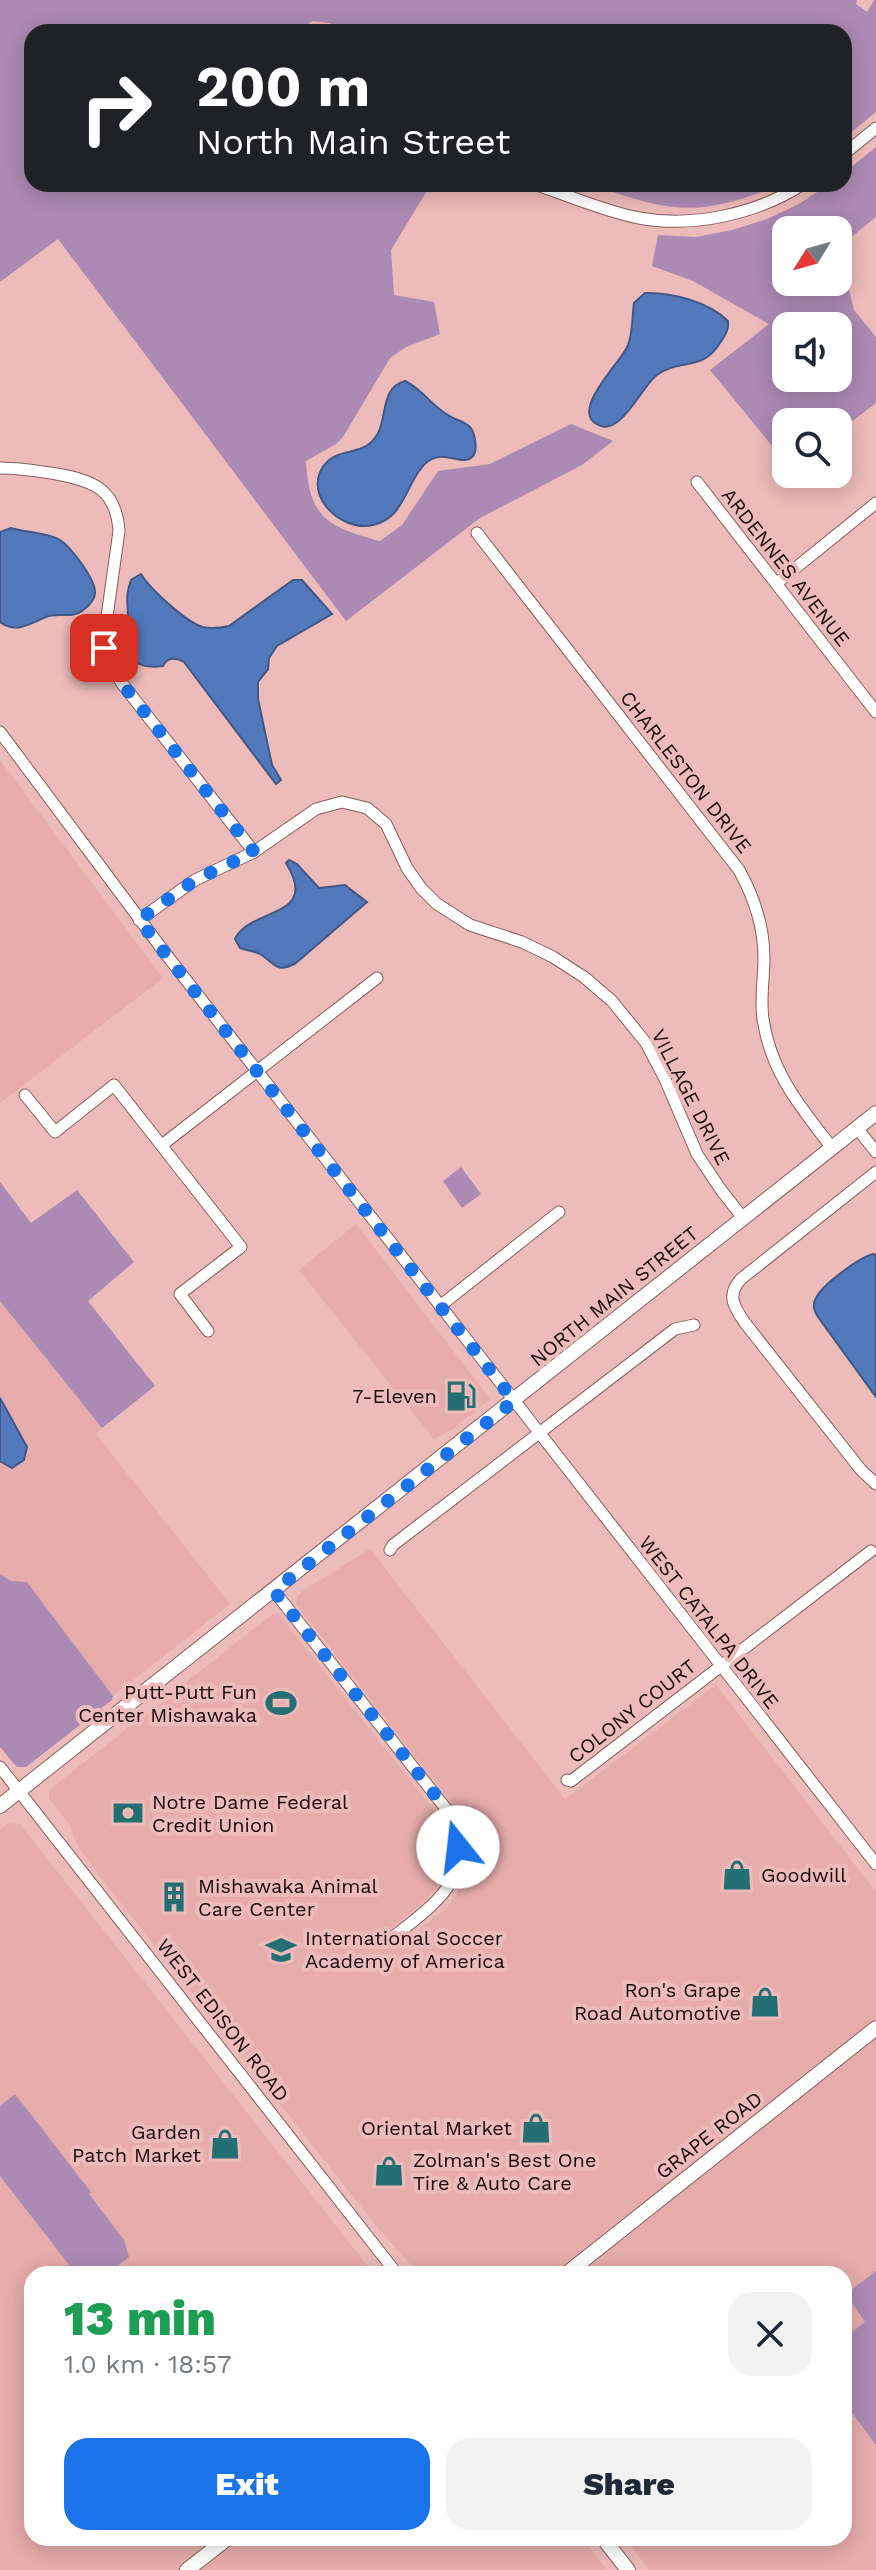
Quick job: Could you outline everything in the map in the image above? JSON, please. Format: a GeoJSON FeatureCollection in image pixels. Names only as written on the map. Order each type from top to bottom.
{"type":"FeatureCollection","features":[{"type":"Feature","properties":{"kind":"main road","name":"NORTH MAIN STREET"},"geometry":{"type":"LineString","coordinates":[[0,1806],[743,1218],[869,1122]]}},
{"type":"Feature","properties":{"kind":"main road","name":"GRAPE ROAD"},"geometry":{"type":"LineString","coordinates":[[576,2266],[876,2028]]}},
{"type":"Feature","properties":{"kind":"main road"},"geometry":{"type":"LineString","coordinates":[[187,2570],[218,2546]]}},
{"type":"Feature","properties":{"kind":"main road"},"geometry":{"type":"LineString","coordinates":[[609,2546],[628,2570]]}},
{"type":"Feature","properties":{"kind":"street"},"geometry":{"type":"LineString","coordinates":[[852,148],[876,128]]}},
{"type":"Feature","properties":{"kind":"street"},"geometry":{"type":"LineString","coordinates":[[559,192],[637,217],[677,221],[747,210],[788,192]]}},
{"type":"Feature","properties":{"kind":"street"},"geometry":{"type":"LineString","coordinates":[[0,468],[82,479],[100,488],[110,499],[117,515],[119,531],[104,648],[113,672],[254,852]]}},
{"type":"Feature","properties":{"kind":"street","name":"ARDENNES AVENUE"},"geometry":{"type":"LineString","coordinates":[[697,482],[876,712]]}},
{"type":"Feature","properties":{"kind":"street"},"geometry":{"type":"LineString","coordinates":[[777,583],[876,503]]}},
{"type":"Feature","properties":{"kind":"street","name":"CHARLESTON DRIVE"},"geometry":{"type":"LineString","coordinates":[[477,533],[739,870],[754,900],[763,938],[761,1004],[770,1049],[781,1079],[832,1148]]}},
{"type":"Feature","properties":{"kind":"street","name":"WEST CATALPA DRIVE"},"geometry":{"type":"LineString","coordinates":[[0,732],[139,920],[876,1864]]}},
{"type":"Feature","properties":{"kind":"street","name":"VILLAGE DRIVE"},"geometry":{"type":"LineString","coordinates":[[139,920],[195,880],[254,852],[307,814],[329,804],[354,804],[379,816],[414,879],[447,912],[470,925],[522,942],[553,957],[584,977],[612,1001],[646,1043],[697,1154],[743,1218]]}},
{"type":"Feature","properties":{"kind":"street"},"geometry":{"type":"LineString","coordinates":[[162,1145],[377,978]]}},
{"type":"Feature","properties":{"kind":"street"},"geometry":{"type":"LineString","coordinates":[[25,1095],[55,1132],[114,1085],[162,1145],[241,1247],[180,1294],[208,1331]]}},
{"type":"Feature","properties":{"kind":"street"},"geometry":{"type":"LineString","coordinates":[[869,1122],[876,1152]]}},
{"type":"Feature","properties":{"kind":"street"},"geometry":{"type":"LineString","coordinates":[[876,1172],[741,1279],[735,1285],[732,1300],[733,1307],[745,1323],[861,1470],[876,1484]]}},
{"type":"Feature","properties":{"kind":"street"},"geometry":{"type":"LineString","coordinates":[[440,1306],[559,1212]]}},
{"type":"Feature","properties":{"kind":"street"},"geometry":{"type":"LineString","coordinates":[[390,1550],[405,1535],[675,1329],[694,1325]]}},
{"type":"Feature","properties":{"kind":"street","name":"COLONY COURT"},"geometry":{"type":"LineString","coordinates":[[567,1780],[571,1781],[871,1551]]}},
{"type":"Feature","properties":{"kind":"street"},"geometry":{"type":"LineString","coordinates":[[274,1591],[447,1810],[454,1825],[457,1864],[448,1887],[432,1907],[393,1937]]}},
{"type":"Feature","properties":{"kind":"street","name":"WEST EDISON ROAD"},"geometry":{"type":"LineString","coordinates":[[0,1767],[391,2266]]}},
{"type":"Feature","properties":{"kind":"shaded area"},"geometry":{"type":"Polygon","coordinates":[[[0,0],[857,0],[856,4],[867,12],[876,0],[876,112],[852,132],[852,24],[331,24],[312,21],[308,24],[24,24],[24,192],[426,192],[391,250],[394,295],[434,302],[440,334],[406,347],[390,358],[343,437],[306,461],[317,508],[335,525],[380,541],[402,525],[438,471],[490,464],[571,424],[613,441],[582,465],[480,518],[346,621],[58,239],[0,282],[0,0]]]}},
{"type":"Feature","properties":{"kind":"shaded area"},"geometry":{"type":"Polygon","coordinates":[[[876,147],[876,217],[852,236],[852,216],[773,216],[817,192],[852,192],[852,166],[876,147]]]}},
{"type":"Feature","properties":{"kind":"shaded area"},"geometry":{"type":"Polygon","coordinates":[[[613,192],[762,192],[725,203],[692,208],[613,192]]]}},
{"type":"Feature","properties":{"kind":"shaded area"},"geometry":{"type":"Polygon","coordinates":[[[772,217],[772,296],[851,296],[854,310],[876,337],[876,403],[852,421],[852,408],[772,408],[772,446],[710,370],[769,324],[693,281],[652,266],[658,235],[696,237],[772,217]]]}},
{"type":"Feature","properties":{"kind":"shaded area"},"geometry":{"type":"Polygon","coordinates":[[[0,760],[163,978],[0,1103],[0,760]]]}},
{"type":"Feature","properties":{"kind":"shaded area"},"geometry":{"type":"Polygon","coordinates":[[[461,1167],[481,1194],[462,1208],[443,1181],[461,1167]]]}},
{"type":"Feature","properties":{"kind":"shaded area"},"geometry":{"type":"Polygon","coordinates":[[[0,1182],[31,1223],[77,1190],[134,1262],[88,1301],[155,1386],[102,1428],[0,1301],[0,1182]]]}},
{"type":"Feature","properties":{"kind":"shaded area"},"geometry":{"type":"Polygon","coordinates":[[[356,1224],[490,1399],[451,1430],[434,1439],[299,1270],[356,1224]]]}},
{"type":"Feature","properties":{"kind":"shaded area"},"geometry":{"type":"Polygon","coordinates":[[[0,1301],[102,1428],[96,1434],[230,1604],[113,1696],[27,1582],[11,1581],[0,1574],[0,1301]]]}},
{"type":"Feature","properties":{"kind":"shaded area"},"geometry":{"type":"Polygon","coordinates":[[[370,1549],[565,1799],[716,1685],[876,1892],[876,2271],[852,2289],[852,2266],[412,2266],[377,2227],[95,1870],[78,1847],[70,1826],[49,1798],[49,1790],[273,1614],[279,1614],[444,1827],[449,1842],[449,1863],[443,1880],[426,1900],[386,1932],[398,1947],[448,1906],[457,1894],[466,1876],[468,1835],[460,1814],[296,1604],[298,1595],[370,1549]]]}},
{"type":"Feature","properties":{"kind":"shaded area"},"geometry":{"type":"Polygon","coordinates":[[[0,1574],[11,1581],[27,1582],[113,1696],[112,1700],[26,1767],[17,1767],[0,1747],[0,1574]]]}},
{"type":"Feature","properties":{"kind":"shaded area"},"geometry":{"type":"Polygon","coordinates":[[[10,1822],[20,1824],[368,2266],[24,2266],[24,2546],[588,2546],[607,2570],[0,2570],[0,1830],[10,1822]]]}},
{"type":"Feature","properties":{"kind":"shaded area"},"geometry":{"type":"Polygon","coordinates":[[[15,2094],[91,2192],[89,2194],[124,2240],[129,2257],[117,2266],[70,2266],[0,2176],[0,2106],[15,2094]]]}},
{"type":"Feature","properties":{"kind":"shaded area"},"geometry":{"type":"Polygon","coordinates":[[[876,2271],[876,2445],[852,2413],[852,2332],[865,2322],[852,2303],[852,2289],[876,2271]]]}},
{"type":"Feature","properties":{"kind":"shaded area"},"geometry":{"type":"Polygon","coordinates":[[[852,2303],[865,2322],[852,2332],[852,2303]]]}},
{"type":"Feature","properties":{"kind":"shaded area"},"geometry":{"type":"Polygon","coordinates":[[[852,2413],[876,2445],[876,2570],[649,2570],[631,2546],[852,2546],[852,2413]]]}},
{"type":"Feature","properties":{"kind":"water"},"geometry":{"type":"Polygon","coordinates":[[[645,293],[678,296],[711,308],[728,321],[727,330],[706,358],[657,375],[624,416],[616,423],[601,426],[592,420],[589,411],[592,400],[628,345],[634,303],[645,293]]]}},
{"type":"Feature","properties":{"kind":"water"},"geometry":{"type":"Polygon","coordinates":[[[405,381],[442,411],[470,427],[475,453],[468,459],[442,457],[427,462],[396,511],[382,522],[360,526],[347,522],[326,507],[320,496],[320,472],[332,458],[362,448],[372,441],[382,423],[389,393],[405,381]]]}},
{"type":"Feature","properties":{"kind":"water"},"geometry":{"type":"Polygon","coordinates":[[[11,528],[49,535],[65,544],[94,585],[95,594],[89,605],[78,613],[50,616],[23,627],[6,626],[0,622],[0,532],[11,528]]]}},
{"type":"Feature","properties":{"kind":"water"},"geometry":{"type":"Polygon","coordinates":[[[141,574],[169,605],[203,627],[229,626],[293,580],[302,580],[332,614],[277,646],[269,658],[268,669],[258,682],[258,699],[272,765],[281,780],[276,784],[184,662],[172,659],[163,666],[141,665],[127,652],[127,595],[131,580],[141,574]]]}},
{"type":"Feature","properties":{"kind":"water"},"geometry":{"type":"Polygon","coordinates":[[[289,860],[297,864],[319,888],[345,885],[367,902],[296,963],[280,968],[257,953],[240,948],[235,939],[243,929],[289,903],[295,894],[294,881],[286,863],[289,860]]]}},
{"type":"Feature","properties":{"kind":"water"},"geometry":{"type":"Polygon","coordinates":[[[874,1254],[876,1397],[818,1317],[814,1305],[820,1292],[834,1279],[874,1254]]]}},
{"type":"Feature","properties":{"kind":"water"},"geometry":{"type":"Polygon","coordinates":[[[0,1398],[27,1447],[24,1460],[12,1468],[0,1461],[0,1398]]]}},
{"type":"Feature","properties":{"kind":"place","name":"7-Eleven"},"geometry":{"type":"Point","coordinates":[461,1396]}},
{"type":"Feature","properties":{"kind":"place","name":"Putt-Putt Fun Center Mishawaka"},"geometry":{"type":"Point","coordinates":[281,1703]}},
{"type":"Feature","properties":{"kind":"place","name":"Notre Dame Federal Credit Union"},"geometry":{"type":"Point","coordinates":[128,1813]}},
{"type":"Feature","properties":{"kind":"place","name":"Goodwill"},"geometry":{"type":"Point","coordinates":[737,1875]}},
{"type":"Feature","properties":{"kind":"place","name":"Mishawaka Animal Care Center"},"geometry":{"type":"Point","coordinates":[174,1897]}},
{"type":"Feature","properties":{"kind":"place","name":"International Soccer Academy of America"},"geometry":{"type":"Point","coordinates":[281,1950]}},
{"type":"Feature","properties":{"kind":"place","name":"Ron's Grape Road Automotive"},"geometry":{"type":"Point","coordinates":[765,2002]}},
{"type":"Feature","properties":{"kind":"place","name":"Oriental Market"},"geometry":{"type":"Point","coordinates":[536,2128]}},
{"type":"Feature","properties":{"kind":"place","name":"Garden Patch Market"},"geometry":{"type":"Point","coordinates":[225,2144]}},
{"type":"Feature","properties":{"kind":"place","name":"Zolman's Best One Tire & Auto Care"},"geometry":{"type":"Point","coordinates":[389,2171]}},
{"type":"Feature","properties":{"kind":"route"},"geometry":{"type":"LineString","coordinates":[[104,648],[113,672],[254,852],[184,886],[139,920],[514,1401],[274,1591],[447,1810],[454,1825],[458,1847]]}}]}
